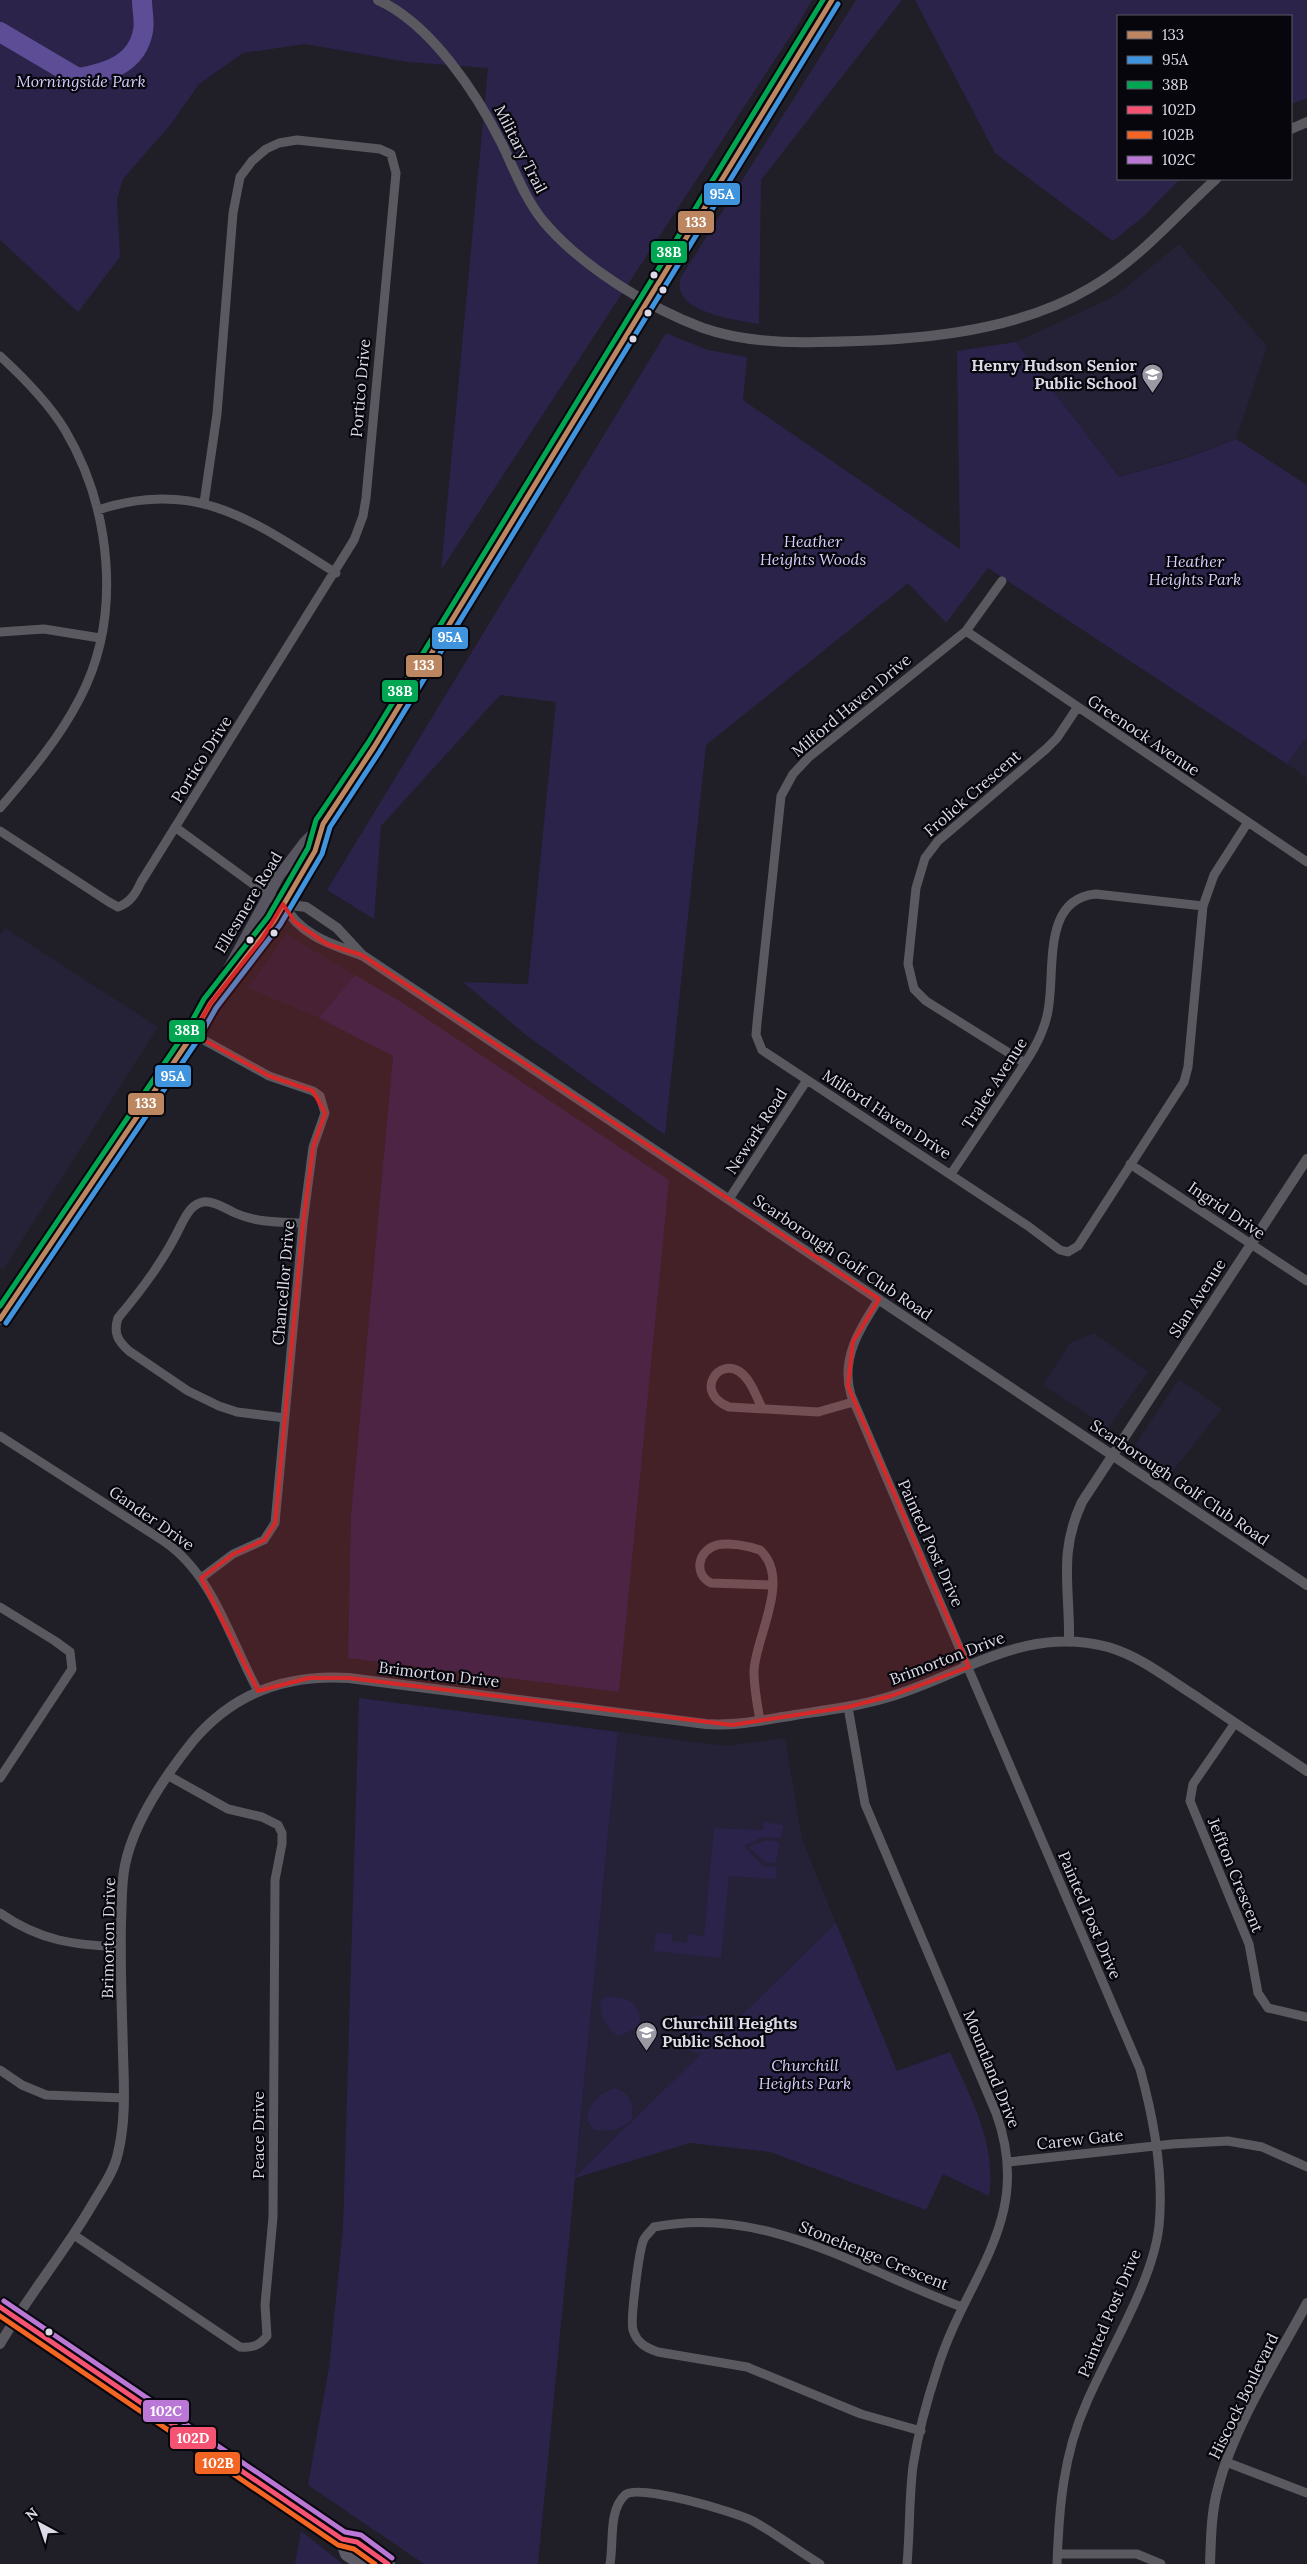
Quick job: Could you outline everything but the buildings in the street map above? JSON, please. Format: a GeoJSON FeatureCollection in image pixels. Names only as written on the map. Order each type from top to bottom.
{"type":"FeatureCollection","features":[{"type":"Feature","properties":{"kind":"main road","name":"Ellesmere Road"},"geometry":{"type":"LineString","coordinates":[[0,1319],[193,1034],[268,894],[304,844],[323,824],[374,747],[832,0]]}},
{"type":"Feature","properties":{"kind":"main road","name":"Ellesmere Road"},"geometry":{"type":"LineString","coordinates":[[210,1004],[262,939],[284,904],[315,851],[323,824]]}},
{"type":"Feature","properties":{"kind":"main road"},"geometry":{"type":"LineString","coordinates":[[0,2306],[342,2539],[357,2542],[388,2564]]}},
{"type":"Feature","properties":{"kind":"main road"},"geometry":{"type":"LineString","coordinates":[[342,2539],[347,2554],[362,2564]]}},
{"type":"Feature","properties":{"kind":"street","name":"Military Trail"},"geometry":{"type":"LineString","coordinates":[[378,0],[390,6],[416,27],[464,78],[486,113],[530,201],[557,237],[584,262],[646,301],[703,328],[751,340],[790,343],[919,338],[967,330],[1048,308],[1090,289],[1140,252],[1215,180]]}},
{"type":"Feature","properties":{"kind":"street"},"geometry":{"type":"LineString","coordinates":[[1292,129],[1307,122]]}},
{"type":"Feature","properties":{"kind":"street","name":"Portico Drive"},"geometry":{"type":"LineString","coordinates":[[0,831],[118,907],[126,904],[137,892],[175,828],[336,573],[359,531],[366,498],[396,173],[391,154],[380,148],[297,140],[279,143],[266,149],[252,161],[240,177],[233,213],[217,414],[204,503]]}},
{"type":"Feature","properties":{"kind":"street"},"geometry":{"type":"LineString","coordinates":[[0,356],[47,404],[65,430],[78,456],[98,510],[106,572],[104,618],[100,638],[93,666],[80,698],[47,750],[0,808]]}},
{"type":"Feature","properties":{"kind":"street"},"geometry":{"type":"LineString","coordinates":[[98,510],[116,504],[159,499],[204,503],[235,513],[263,526],[336,573]]}},
{"type":"Feature","properties":{"kind":"street","name":"Milford Haven Drive"},"geometry":{"type":"LineString","coordinates":[[1002,582],[966,631],[809,757],[793,774],[781,796],[776,829],[756,1035],[762,1050],[951,1174],[1056,1247],[1068,1252],[1078,1246],[1184,1082],[1188,1067],[1203,906],[1214,875],[1248,822]]}},
{"type":"Feature","properties":{"kind":"street"},"geometry":{"type":"LineString","coordinates":[[0,632],[44,629],[100,638]]}},
{"type":"Feature","properties":{"kind":"street","name":"Greenock Avenue"},"geometry":{"type":"LineString","coordinates":[[966,631],[1307,862]]}},
{"type":"Feature","properties":{"kind":"street","name":"Frolick Crescent"},"geometry":{"type":"LineString","coordinates":[[1025,1063],[926,1001],[914,989],[908,964],[916,888],[920,871],[929,851],[1046,749],[1077,708]]}},
{"type":"Feature","properties":{"kind":"street"},"geometry":{"type":"LineString","coordinates":[[175,828],[268,894]]}},
{"type":"Feature","properties":{"kind":"street","name":"Scarborough Golf Club Road"},"geometry":{"type":"LineString","coordinates":[[268,894],[284,904],[306,907],[337,928],[362,955],[1307,1585]]}},
{"type":"Feature","properties":{"kind":"street","name":"Tralee Avenue"},"geometry":{"type":"LineString","coordinates":[[951,1174],[1040,1039],[1051,999],[1055,928],[1065,909],[1086,895],[1096,894],[1203,906]]}},
{"type":"Feature","properties":{"kind":"street","name":"Scarborough Golf Club Road"},"geometry":{"type":"LineString","coordinates":[[284,904],[292,920],[327,944],[362,955]]}},
{"type":"Feature","properties":{"kind":"street","name":"Chancellor Drive"},"geometry":{"type":"LineString","coordinates":[[193,1034],[253,1068],[313,1091],[320,1096],[325,1113],[313,1147],[303,1223],[275,1523],[264,1540],[233,1554],[201,1578]]}},
{"type":"Feature","properties":{"kind":"street","name":"Newark Road"},"geometry":{"type":"LineString","coordinates":[[728,1199],[807,1080]]}},
{"type":"Feature","properties":{"kind":"street","name":"Slan Avenue"},"geometry":{"type":"LineString","coordinates":[[1069,1640],[1066,1566],[1073,1521],[1082,1502],[1307,1159]]}},
{"type":"Feature","properties":{"kind":"street","name":"Ingrid Drive"},"geometry":{"type":"LineString","coordinates":[[1130,1164],[1307,1281]]}},
{"type":"Feature","properties":{"kind":"street"},"geometry":{"type":"LineString","coordinates":[[285,1418],[237,1412],[188,1391],[120,1343],[115,1333],[115,1326],[118,1318],[165,1259],[187,1213],[194,1206],[202,1202],[211,1202],[241,1216],[262,1221],[303,1223]]}},
{"type":"Feature","properties":{"kind":"street","name":"Painted Post Drive"},"geometry":{"type":"LineString","coordinates":[[879,1299],[853,1342],[848,1374],[848,1386],[853,1402],[969,1667],[1140,2069],[1147,2094],[1156,2147],[1159,2228],[1147,2273],[1081,2416],[1062,2486],[1058,2564]]}},
{"type":"Feature","properties":{"kind":"street"},"geometry":{"type":"LineString","coordinates":[[762,1408],[752,1388],[740,1372],[734,1369],[720,1371],[714,1375],[710,1383],[711,1391],[718,1402],[738,1409],[762,1408],[818,1412],[853,1402]]}},
{"type":"Feature","properties":{"kind":"street","name":"Gander Drive"},"geometry":{"type":"LineString","coordinates":[[0,1436],[179,1552],[201,1578],[258,1691]]}},
{"type":"Feature","properties":{"kind":"street"},"geometry":{"type":"LineString","coordinates":[[760,1720],[754,1671],[758,1648],[768,1618],[772,1585],[767,1558],[755,1548],[720,1544],[707,1549],[700,1560],[700,1570],[704,1578],[711,1584],[772,1585]]}},
{"type":"Feature","properties":{"kind":"street"},"geometry":{"type":"LineString","coordinates":[[0,1607],[70,1652],[72,1668],[0,1778]]}},
{"type":"Feature","properties":{"kind":"street","name":"Brimorton Drive"},"geometry":{"type":"LineString","coordinates":[[0,2344],[74,2235],[107,2182],[118,2156],[124,2119],[121,1947],[125,1864],[148,1808],[191,1744],[228,1707],[258,1691],[289,1681],[334,1677],[706,1724],[732,1725],[848,1707],[891,1696],[969,1667],[1003,1651],[1029,1644],[1069,1640],[1109,1648],[1134,1658],[1168,1676],[1307,1771]]}},
{"type":"Feature","properties":{"kind":"street","name":"Mountland Drive"},"geometry":{"type":"LineString","coordinates":[[848,1707],[865,1804],[996,2113],[1003,2132],[1008,2162],[1008,2186],[998,2235],[962,2306],[941,2357],[921,2431],[913,2464],[907,2564]]}},
{"type":"Feature","properties":{"kind":"street","name":"Jeffton Crescent"},"geometry":{"type":"LineString","coordinates":[[1235,1723],[1193,1784],[1190,1801],[1249,1944],[1258,1992],[1268,2008],[1307,2017]]}},
{"type":"Feature","properties":{"kind":"street","name":"Peace Drive"},"geometry":{"type":"LineString","coordinates":[[74,2235],[240,2347],[258,2346],[267,2336],[264,2305],[273,2217],[274,1880],[282,1832],[278,1825],[272,1821],[228,1809],[168,1776]]}},
{"type":"Feature","properties":{"kind":"street"},"geometry":{"type":"LineString","coordinates":[[0,1914],[24,1928],[54,1940],[87,1946],[121,1947]]}},
{"type":"Feature","properties":{"kind":"street"},"geometry":{"type":"LineString","coordinates":[[0,2070],[22,2085],[46,2095],[124,2098]]}},
{"type":"Feature","properties":{"kind":"street","name":"Carew Gate"},"geometry":{"type":"LineString","coordinates":[[1008,2162],[1183,2143],[1237,2142],[1262,2147],[1307,2167]]}},
{"type":"Feature","properties":{"kind":"street","name":"Stonehenge Crescent"},"geometry":{"type":"LineString","coordinates":[[921,2431],[861,2414],[747,2367],[658,2352],[646,2348],[638,2341],[631,2322],[644,2238],[654,2227],[682,2223],[716,2224],[769,2232],[821,2247],[962,2306]]}},
{"type":"Feature","properties":{"kind":"street","name":"Hiscock Boulevard"},"geometry":{"type":"LineString","coordinates":[[1210,2564],[1211,2524],[1218,2488],[1226,2462],[1262,2385],[1307,2303]]}},
{"type":"Feature","properties":{"kind":"street"},"geometry":{"type":"LineString","coordinates":[[1226,2462],[1307,2493]]}},
{"type":"Feature","properties":{"kind":"street"},"geometry":{"type":"LineString","coordinates":[[610,2564],[615,2514],[618,2503],[626,2493],[632,2491],[651,2492],[718,2508],[751,2520],[820,2564]]}},
{"type":"Feature","properties":{"kind":"street"},"geometry":{"type":"LineString","coordinates":[[1058,2554],[1137,2554],[1161,2564]]}},
{"type":"Feature","properties":{"kind":"highlighted area"},"geometry":{"type":"Polygon","coordinates":[[[283,904],[295,922],[327,944],[362,955],[879,1299],[853,1342],[848,1386],[969,1667],[891,1696],[848,1707],[732,1725],[349,1678],[309,1678],[258,1691],[201,1578],[233,1554],[264,1540],[275,1523],[303,1223],[313,1147],[325,1113],[313,1091],[269,1076],[193,1034],[210,1004],[262,939],[283,904]]]}},
{"type":"Feature","properties":{"kind":"shaded area","name":"Henry Hudson Senior Public School"},"geometry":{"type":"Polygon","coordinates":[[[1179,244],[1267,346],[1236,439],[1186,457],[1119,477],[1016,342],[1115,296],[1179,244]]]}},
{"type":"Feature","properties":{"kind":"shaded area"},"geometry":{"type":"Polygon","coordinates":[[[1307,736],[1307,778],[1287,764],[1307,736]]]}},
{"type":"Feature","properties":{"kind":"shaded area"},"geometry":{"type":"Polygon","coordinates":[[[5,928],[158,1027],[3,1270],[0,1268],[0,934],[5,928]]]}},
{"type":"Feature","properties":{"kind":"shaded area"},"geometry":{"type":"Polygon","coordinates":[[[286,934],[355,975],[319,1018],[248,988],[286,934]]]}},
{"type":"Feature","properties":{"kind":"shaded area"},"geometry":{"type":"Polygon","coordinates":[[[1094,1333],[1148,1372],[1108,1428],[1043,1385],[1070,1343],[1094,1333]]]}},
{"type":"Feature","properties":{"kind":"shaded area"},"geometry":{"type":"Polygon","coordinates":[[[1179,1379],[1222,1409],[1172,1472],[1135,1445],[1179,1379]]]}},
{"type":"Feature","properties":{"kind":"shaded area","name":"Churchill Heights Public School"},"geometry":{"type":"Polygon","coordinates":[[[618,1732],[725,1746],[785,1738],[802,1839],[836,1923],[575,2178],[618,1732]]]}},
{"type":"Feature","properties":{"kind":"green space","name":"Morningside Park"},"geometry":{"type":"Polygon","coordinates":[[[0,0],[812,0],[799,23],[441,570],[488,68],[408,62],[305,44],[243,53],[199,84],[171,124],[123,179],[117,199],[120,257],[78,312],[0,240],[0,0]]]}},
{"type":"Feature","properties":{"kind":"green space"},"geometry":{"type":"Polygon","coordinates":[[[856,0],[902,0],[761,180],[759,324],[721,317],[694,306],[685,299],[680,289],[681,277],[856,0]]]}},
{"type":"Feature","properties":{"kind":"green space"},"geometry":{"type":"Polygon","coordinates":[[[915,0],[1307,0],[1307,98],[1292,104],[1292,15],[1117,15],[1117,180],[1179,180],[1143,217],[1113,241],[995,153],[915,0]]]}},
{"type":"Feature","properties":{"kind":"green space"},"geometry":{"type":"Polygon","coordinates":[[[666,333],[708,350],[747,357],[743,400],[960,549],[957,351],[1016,342],[1119,477],[1186,458],[1236,439],[1307,485],[1307,736],[1287,764],[988,568],[946,623],[908,583],[706,745],[665,1135],[526,1035],[463,982],[528,984],[556,702],[500,695],[381,826],[374,919],[327,890],[666,333]]]}},
{"type":"Feature","properties":{"kind":"green space"},"geometry":{"type":"Polygon","coordinates":[[[355,975],[403,1003],[669,1180],[619,1692],[348,1658],[351,1516],[393,1056],[319,1018],[355,975]]]}},
{"type":"Feature","properties":{"kind":"green space","name":"Churchill Heights Park"},"geometry":{"type":"Polygon","coordinates":[[[359,1698],[618,1732],[575,2177],[703,2052],[690,2050],[685,2045],[680,2032],[685,2020],[693,2016],[712,2015],[720,2025],[712,2044],[836,1923],[897,2071],[950,2052],[974,2104],[986,2140],[989,2158],[989,2196],[943,2174],[926,2210],[770,2152],[690,2143],[575,2178],[538,2564],[424,2564],[308,2485],[329,2367],[343,2228],[359,1698]]]}},
{"type":"Feature","properties":{"kind":"green space"},"geometry":{"type":"Polygon","coordinates":[[[764,1822],[784,1825],[781,1838],[763,1837],[744,1846],[763,1866],[777,1867],[776,1879],[729,1876],[721,1958],[654,1951],[656,1933],[672,1934],[672,1941],[687,1943],[688,1934],[704,1936],[714,1828],[763,1830],[764,1822]]]}},
{"type":"Feature","properties":{"kind":"green space"},"geometry":{"type":"Polygon","coordinates":[[[766,1840],[779,1842],[776,1863],[765,1862],[748,1847],[766,1840]]]}},
{"type":"Feature","properties":{"kind":"green space"},"geometry":{"type":"Polygon","coordinates":[[[607,1996],[625,1999],[636,2007],[640,2019],[634,2029],[618,2036],[610,2029],[603,2017],[600,2002],[607,1996]]]}},
{"type":"Feature","properties":{"kind":"green space"},"geometry":{"type":"Polygon","coordinates":[[[616,2088],[628,2097],[632,2105],[632,2120],[614,2130],[594,2130],[587,2120],[592,2104],[605,2092],[616,2088]]]}},
{"type":"Feature","properties":{"kind":"green space"},"geometry":{"type":"Polygon","coordinates":[[[301,2531],[343,2564],[295,2564],[301,2531]]]}},
{"type":"Feature","properties":{"kind":"waterway"},"geometry":{"type":"LineString","coordinates":[[0,32],[78,78],[89,76],[110,70],[134,52],[140,42],[144,27],[142,0]]}},
{"type":"Feature","properties":{"kind":"transit line","name":"38B"},"geometry":{"type":"LineString","coordinates":[[0,1306],[187,1030],[204,999],[268,917],[308,848],[316,820],[368,743],[823,0]]}},
{"type":"Feature","properties":{"kind":"transit line","name":"133"},"geometry":{"type":"LineString","coordinates":[[0,1319],[193,1034],[210,1004],[274,921],[315,851],[323,824],[374,747],[832,0]]}},
{"type":"Feature","properties":{"kind":"transit line","name":"95A"},"geometry":{"type":"LineString","coordinates":[[6,1323],[199,1038],[216,1008],[280,925],[322,854],[330,827],[380,751],[838,4]]}},
{"type":"Feature","properties":{"kind":"transit line","name":"102C"},"geometry":{"type":"LineString","coordinates":[[4,2301],[345,2532],[361,2535],[392,2558]]}},
{"type":"Feature","properties":{"kind":"transit line","name":"102D"},"geometry":{"type":"LineString","coordinates":[[0,2307],[342,2539],[357,2542],[388,2564]]}},
{"type":"Feature","properties":{"kind":"transit line","name":"102B"},"geometry":{"type":"LineString","coordinates":[[0,2316],[338,2545],[354,2549],[375,2564]]}},
{"type":"Feature","properties":{"kind":"place","name":"Henry Hudson Senior Public School"},"geometry":{"type":"Point","coordinates":[1153,393]}},
{"type":"Feature","properties":{"kind":"place","name":"Churchill Heights Public School"},"geometry":{"type":"Point","coordinates":[646,2051]}},
{"type":"Feature","properties":{"kind":"park label","name":"Heather Heights Woods"},"geometry":{"type":"Point","coordinates":[813,550]}},
{"type":"Feature","properties":{"kind":"park label","name":"Heather Heights Park"},"geometry":{"type":"Point","coordinates":[1195,570]}}]}
